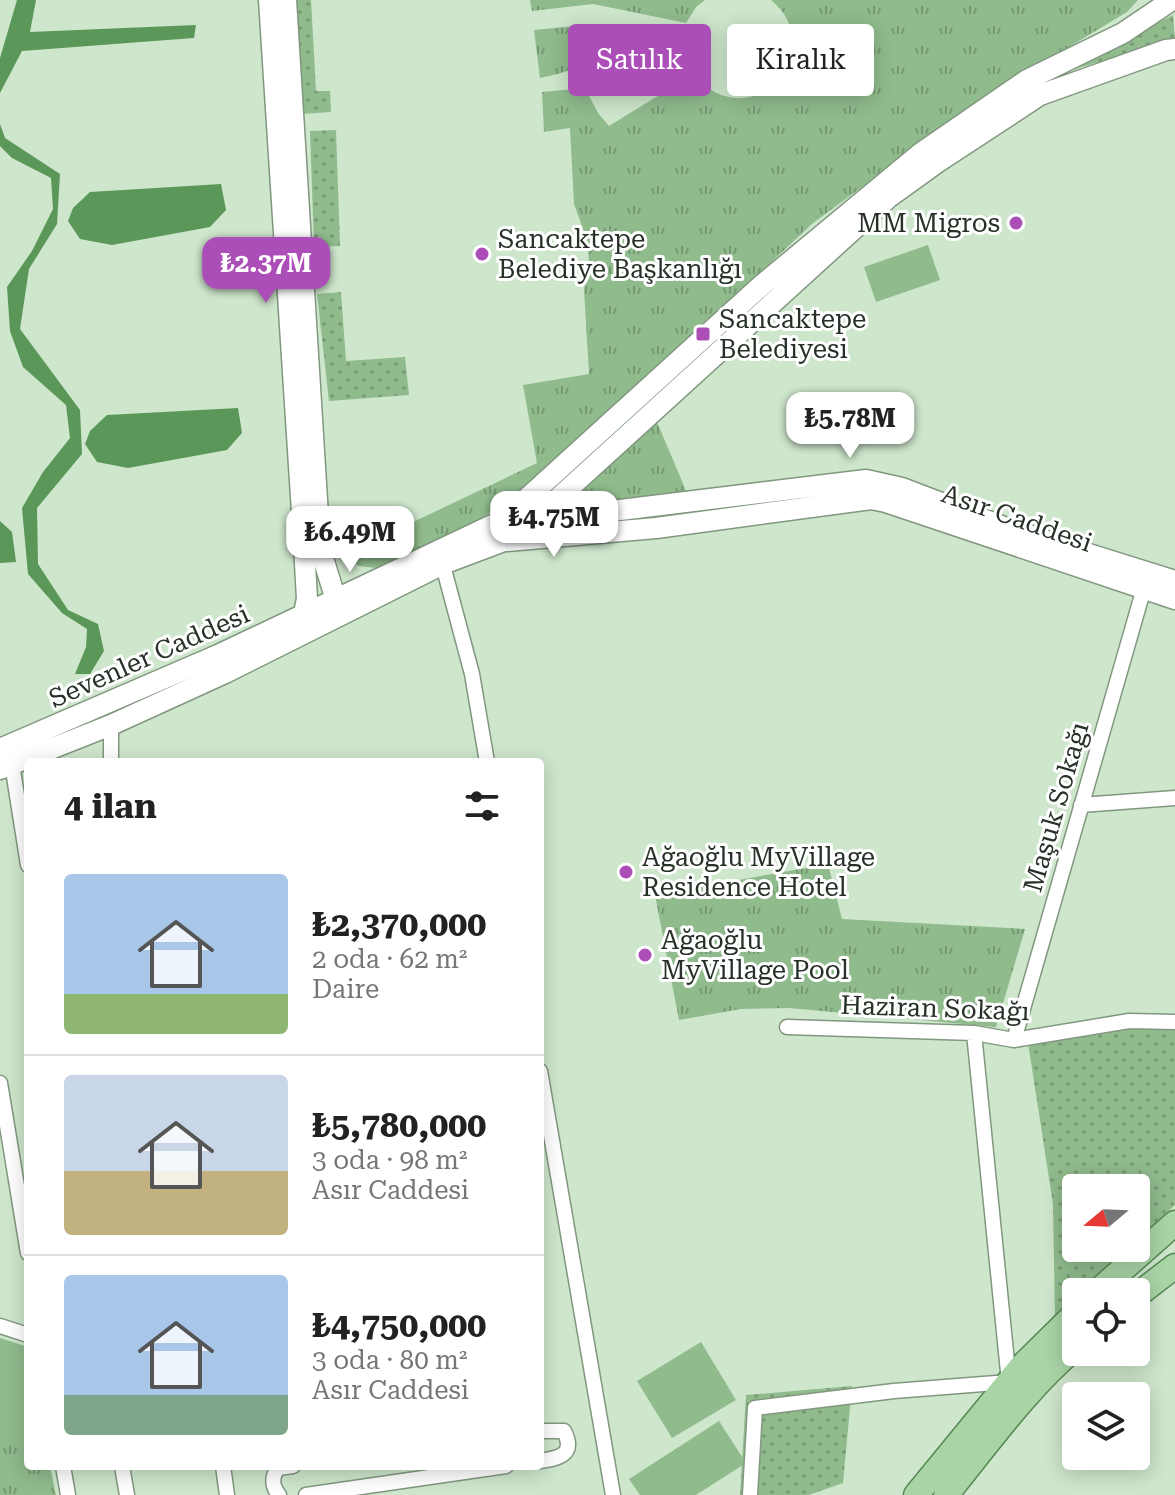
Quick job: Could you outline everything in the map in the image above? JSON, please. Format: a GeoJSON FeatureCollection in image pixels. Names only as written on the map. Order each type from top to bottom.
{"type":"FeatureCollection","features":[{"type":"Feature","properties":{"kind":"main road"},"geometry":{"type":"LineString","coordinates":[[269,0],[304,542],[307,599],[304,613]]}},
{"type":"Feature","properties":{"kind":"main road"},"geometry":{"type":"LineString","coordinates":[[286,0],[320,548],[337,606]]}},
{"type":"Feature","properties":{"kind":"main road","name":"Sevenler Caddesi"},"geometry":{"type":"LineString","coordinates":[[4,761],[111,725],[225,673],[337,606],[503,531],[763,284],[921,153],[1027,80],[1123,33],[1172,0]]}},
{"type":"Feature","properties":{"kind":"main road"},"geometry":{"type":"LineString","coordinates":[[533,521],[888,198],[1040,95],[1175,49]]}},
{"type":"Feature","properties":{"kind":"main road","name":"Asır Caddesi"},"geometry":{"type":"LineString","coordinates":[[503,531],[533,521],[866,480],[902,488],[1147,580],[1175,599]]}},
{"type":"Feature","properties":{"kind":"main road","name":"Asır Caddesi"},"geometry":{"type":"LineString","coordinates":[[503,531],[656,528],[871,499],[1147,580],[1175,581]]}},
{"type":"Feature","properties":{"kind":"main road"},"geometry":{"type":"LineString","coordinates":[[320,548],[340,572],[351,580],[366,583]]}},
{"type":"Feature","properties":{"kind":"main road","name":"Sevenler Caddesi"},"geometry":{"type":"LineString","coordinates":[[4,761],[304,613],[337,606],[366,583],[440,557]]}},
{"type":"Feature","properties":{"kind":"main road"},"geometry":{"type":"LineString","coordinates":[[1113,1278],[1175,1223]]}},
{"type":"Feature","properties":{"kind":"main road"},"geometry":{"type":"LineString","coordinates":[[1150,1285],[1175,1266]]}},
{"type":"Feature","properties":{"kind":"main road"},"geometry":{"type":"LineString","coordinates":[[916,1495],[1009,1382],[1062,1327]]}},
{"type":"Feature","properties":{"kind":"main road"},"geometry":{"type":"LineString","coordinates":[[946,1495],[1011,1415],[1062,1359]]}},
{"type":"Feature","properties":{"kind":"street"},"geometry":{"type":"LineString","coordinates":[[440,557],[472,674],[486,758]]}},
{"type":"Feature","properties":{"kind":"street","name":"Maşuk Sokağı"},"geometry":{"type":"LineString","coordinates":[[1014,1040],[1147,580]]}},
{"type":"Feature","properties":{"kind":"street"},"geometry":{"type":"LineString","coordinates":[[111,725],[111,758]]}},
{"type":"Feature","properties":{"kind":"street"},"geometry":{"type":"LineString","coordinates":[[4,761],[24,848]]}},
{"type":"Feature","properties":{"kind":"street"},"geometry":{"type":"LineString","coordinates":[[1081,805],[1175,798]]}},
{"type":"Feature","properties":{"kind":"street","name":"Haziran Sokağı"},"geometry":{"type":"LineString","coordinates":[[787,1027],[974,1033],[1014,1040],[1129,1021],[1175,1022]]}},
{"type":"Feature","properties":{"kind":"street"},"geometry":{"type":"LineString","coordinates":[[750,1495],[755,1408],[894,1391],[1009,1382],[974,1033]]}},
{"type":"Feature","properties":{"kind":"street"},"geometry":{"type":"LineString","coordinates":[[0,1083],[24,1229]]}},
{"type":"Feature","properties":{"kind":"street"},"geometry":{"type":"LineString","coordinates":[[544,1094],[613,1495]]}},
{"type":"Feature","properties":{"kind":"street"},"geometry":{"type":"LineString","coordinates":[[0,1326],[24,1334]]}},
{"type":"Feature","properties":{"kind":"street"},"geometry":{"type":"LineString","coordinates":[[544,1431],[564,1431],[568,1442],[566,1452],[560,1458],[544,1460]]}},
{"type":"Feature","properties":{"kind":"street"},"geometry":{"type":"LineString","coordinates":[[64,1470],[68,1495]]}},
{"type":"Feature","properties":{"kind":"street"},"geometry":{"type":"LineString","coordinates":[[123,1470],[127,1495]]}},
{"type":"Feature","properties":{"kind":"street"},"geometry":{"type":"LineString","coordinates":[[224,1470],[227,1495]]}},
{"type":"Feature","properties":{"kind":"street"},"geometry":{"type":"LineString","coordinates":[[276,1470],[273,1485],[279,1495]]}},
{"type":"Feature","properties":{"kind":"street"},"geometry":{"type":"LineString","coordinates":[[306,1495],[478,1470]]}},
{"type":"Feature","properties":{"kind":"green space"},"geometry":{"type":"Polygon","coordinates":[[[295,0],[311,0],[316,91],[330,91],[331,112],[301,114],[295,0]]]}},
{"type":"Feature","properties":{"kind":"green space"},"geometry":{"type":"Polygon","coordinates":[[[530,0],[705,0],[696,7],[686,23],[593,4],[532,11],[530,0]]]}},
{"type":"Feature","properties":{"kind":"green space"},"geometry":{"type":"Polygon","coordinates":[[[771,0],[1138,0],[1127,12],[1024,74],[911,151],[813,223],[533,486],[458,532],[385,569],[359,566],[342,556],[537,463],[523,385],[589,374],[584,290],[589,261],[587,240],[574,204],[570,128],[544,132],[542,92],[568,90],[568,96],[589,96],[609,126],[658,96],[711,96],[711,89],[740,98],[874,96],[874,24],[788,24],[771,0]]]}},
{"type":"Feature","properties":{"kind":"green space"},"geometry":{"type":"Polygon","coordinates":[[[1173,15],[1175,40],[1050,76],[1173,15]]]}},
{"type":"Feature","properties":{"kind":"green space"},"geometry":{"type":"Polygon","coordinates":[[[568,27],[568,70],[540,78],[534,30],[568,27]]]}},
{"type":"Feature","properties":{"kind":"green space"},"geometry":{"type":"Polygon","coordinates":[[[336,130],[340,246],[314,247],[310,131],[336,130]]]}},
{"type":"Feature","properties":{"kind":"green space"},"geometry":{"type":"Polygon","coordinates":[[[928,245],[940,280],[876,302],[864,267],[928,245]]]}},
{"type":"Feature","properties":{"kind":"green space"},"geometry":{"type":"Polygon","coordinates":[[[341,292],[346,361],[405,357],[409,395],[329,401],[317,294],[341,292]]]}},
{"type":"Feature","properties":{"kind":"green space"},"geometry":{"type":"Polygon","coordinates":[[[654,415],[687,493],[568,508],[654,415]]]}},
{"type":"Feature","properties":{"kind":"green space"},"geometry":{"type":"Polygon","coordinates":[[[828,864],[842,919],[1025,929],[996,1027],[789,1008],[741,1009],[679,1020],[655,895],[828,864]]]}},
{"type":"Feature","properties":{"kind":"green space"},"geometry":{"type":"Polygon","coordinates":[[[1175,1021],[1175,1205],[1150,1229],[1150,1174],[1062,1174],[1062,1262],[1115,1262],[1099,1278],[1062,1278],[1062,1313],[1055,1320],[1053,1204],[1028,1043],[1175,1021]]]}},
{"type":"Feature","properties":{"kind":"green space"},"geometry":{"type":"Polygon","coordinates":[[[0,1338],[24,1346],[24,1470],[51,1470],[56,1495],[0,1495],[0,1338]]]}},
{"type":"Feature","properties":{"kind":"green space"},"geometry":{"type":"Polygon","coordinates":[[[701,1342],[736,1400],[672,1438],[637,1381],[701,1342]]]}},
{"type":"Feature","properties":{"kind":"green space"},"geometry":{"type":"Polygon","coordinates":[[[20,1356],[24,1380],[24,1425],[0,1429],[0,1360],[20,1356]]]}},
{"type":"Feature","properties":{"kind":"green space"},"geometry":{"type":"Polygon","coordinates":[[[852,1386],[843,1483],[809,1495],[740,1495],[746,1395],[852,1386]]]}},
{"type":"Feature","properties":{"kind":"green space"},"geometry":{"type":"Polygon","coordinates":[[[719,1421],[746,1463],[696,1495],[640,1495],[629,1479],[719,1421]]]}},
{"type":"Feature","properties":{"kind":"shaded area"},"geometry":{"type":"Polygon","coordinates":[[[17,0],[36,0],[30,32],[196,25],[194,38],[22,51],[0,93],[0,58],[17,0]]]}},
{"type":"Feature","properties":{"kind":"shaded area"},"geometry":{"type":"Polygon","coordinates":[[[0,124],[5,138],[60,174],[57,224],[29,269],[20,329],[80,410],[82,454],[37,508],[38,564],[68,610],[98,624],[104,651],[90,674],[75,674],[86,647],[87,629],[62,613],[28,574],[22,508],[43,472],[70,438],[66,405],[23,367],[10,331],[7,287],[32,251],[53,209],[51,178],[12,158],[0,146],[0,124]]]}},
{"type":"Feature","properties":{"kind":"shaded area"},"geometry":{"type":"Polygon","coordinates":[[[221,184],[226,210],[210,227],[112,245],[80,239],[68,221],[73,208],[90,192],[221,184]]]}},
{"type":"Feature","properties":{"kind":"shaded area"},"geometry":{"type":"Polygon","coordinates":[[[238,408],[242,433],[227,450],[128,468],[97,462],[85,444],[90,431],[107,415],[238,408]]]}},
{"type":"Feature","properties":{"kind":"shaded area"},"geometry":{"type":"Polygon","coordinates":[[[0,521],[12,532],[16,562],[0,563],[0,521]]]}},
{"type":"Feature","properties":{"kind":"place","name":"MM Migros"},"geometry":{"type":"Point","coordinates":[1016,223]}},
{"type":"Feature","properties":{"kind":"place","name":"Sancaktepe Belediye Başkanlığı"},"geometry":{"type":"Point","coordinates":[482,254]}},
{"type":"Feature","properties":{"kind":"place","name":"Sancaktepe Belediyesi"},"geometry":{"type":"Point","coordinates":[703,334]}},
{"type":"Feature","properties":{"kind":"place","name":"Ağaoğlu MyVillage Residence Hotel"},"geometry":{"type":"Point","coordinates":[626,872]}},
{"type":"Feature","properties":{"kind":"place","name":"Ağaoğlu MyVillage Pool"},"geometry":{"type":"Point","coordinates":[645,955]}}]}
